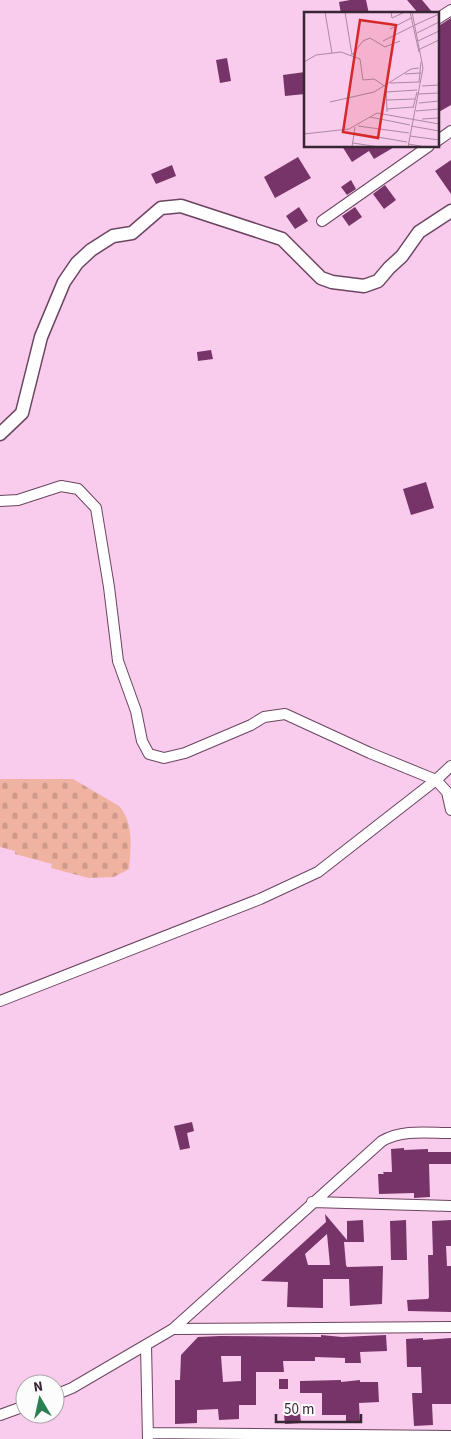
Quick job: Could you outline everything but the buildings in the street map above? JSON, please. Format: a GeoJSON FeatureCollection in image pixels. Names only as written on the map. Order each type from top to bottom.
{"type":"FeatureCollection","features":[{"type":"Feature","properties":{"kind":"street"},"geometry":{"type":"LineString","coordinates":[[438,19],[451,10]]}},
{"type":"Feature","properties":{"kind":"street"},"geometry":{"type":"LineString","coordinates":[[438,140],[451,131]]}},
{"type":"Feature","properties":{"kind":"street"},"geometry":{"type":"LineString","coordinates":[[322,221],[426,148]]}},
{"type":"Feature","properties":{"kind":"street"},"geometry":{"type":"LineString","coordinates":[[0,434],[22,414],[41,337],[64,282],[77,263],[91,250],[113,236],[132,232],[161,208],[181,206],[282,239],[322,278],[332,282],[364,286],[378,281],[402,256],[419,232],[451,211]]}},
{"type":"Feature","properties":{"kind":"street"},"geometry":{"type":"LineString","coordinates":[[0,501],[18,500],[61,486],[78,489],[96,508],[109,587],[118,661],[136,711],[142,741],[149,754],[164,758],[185,754],[264,717],[285,714],[370,753],[436,780],[447,792],[451,810]]}},
{"type":"Feature","properties":{"kind":"street"},"geometry":{"type":"LineString","coordinates":[[0,1001],[233,910],[318,872],[436,780],[451,766]]}},
{"type":"Feature","properties":{"kind":"street"},"geometry":{"type":"LineString","coordinates":[[65,1391],[173,1329],[382,1141],[392,1135],[407,1133],[451,1133]]}},
{"type":"Feature","properties":{"kind":"street"},"geometry":{"type":"LineString","coordinates":[[312,1202],[451,1206]]}},
{"type":"Feature","properties":{"kind":"street"},"geometry":{"type":"LineString","coordinates":[[173,1329],[451,1327]]}},
{"type":"Feature","properties":{"kind":"street"},"geometry":{"type":"LineString","coordinates":[[146,1345],[148,1436],[451,1436]]}},
{"type":"Feature","properties":{"kind":"street"},"geometry":{"type":"LineString","coordinates":[[0,1415],[15,1410]]}},
{"type":"Feature","properties":{"kind":"green space"},"geometry":{"type":"Polygon","coordinates":[[[0,779],[73,779],[119,806],[124,813],[129,828],[131,844],[129,869],[114,877],[89,878],[51,868],[52,864],[15,854],[15,851],[0,847],[0,779]]]}}]}
